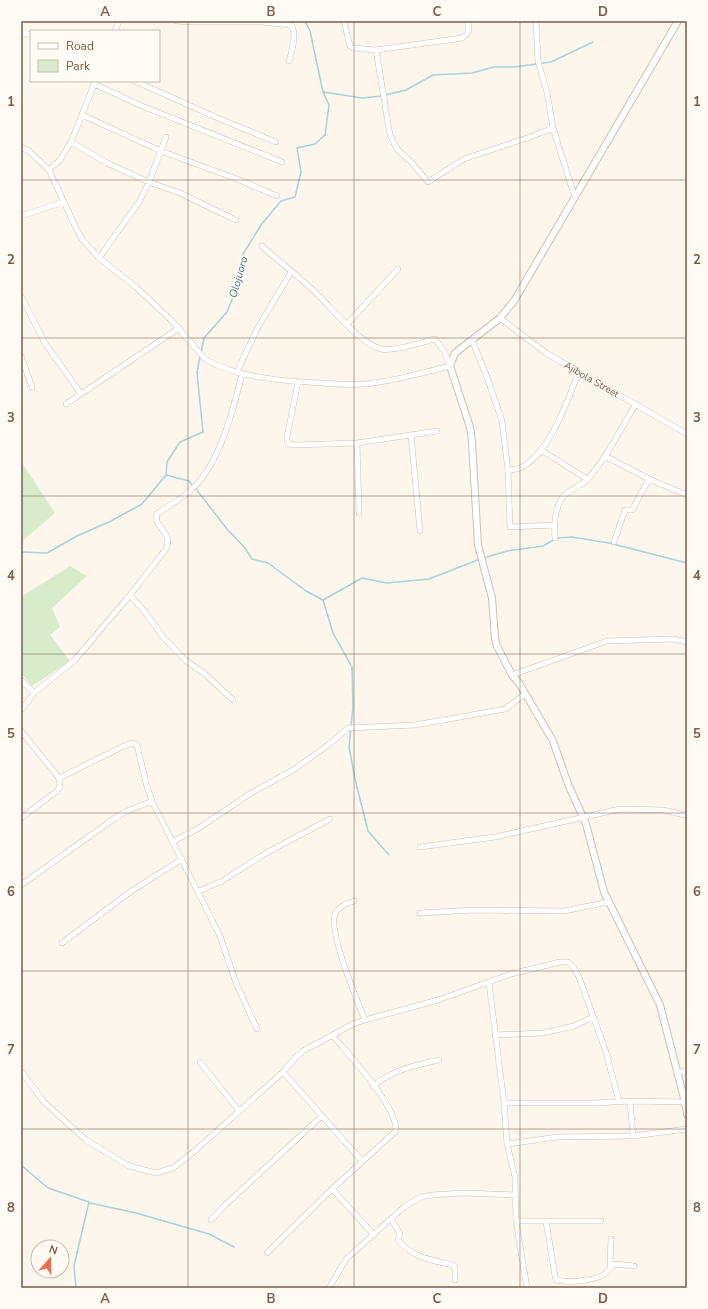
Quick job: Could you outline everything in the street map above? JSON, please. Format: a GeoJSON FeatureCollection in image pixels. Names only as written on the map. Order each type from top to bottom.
{"type":"FeatureCollection","features":[{"type":"Feature","properties":{"kind":"street"},"geometry":{"type":"LineString","coordinates":[[176,21],[262,22],[291,24],[294,29],[293,47],[289,61]]}},
{"type":"Feature","properties":{"kind":"street"},"geometry":{"type":"LineString","coordinates":[[344,21],[350,46],[353,48],[376,50],[462,38],[468,35],[470,29],[468,21]]}},
{"type":"Feature","properties":{"kind":"street"},"geometry":{"type":"LineString","coordinates":[[536,21],[538,61],[553,128],[575,198]]}},
{"type":"Feature","properties":{"kind":"street"},"geometry":{"type":"LineString","coordinates":[[450,366],[455,353],[500,318],[519,293],[678,21]]}},
{"type":"Feature","properties":{"kind":"street"},"geometry":{"type":"LineString","coordinates":[[376,50],[390,135],[397,149],[428,182],[464,159],[553,128]]}},
{"type":"Feature","properties":{"kind":"street"},"geometry":{"type":"LineString","coordinates":[[137,82],[276,142]]}},
{"type":"Feature","properties":{"kind":"street"},"geometry":{"type":"LineString","coordinates":[[49,170],[60,160],[72,142],[95,83],[142,106],[282,162]]}},
{"type":"Feature","properties":{"kind":"street"},"geometry":{"type":"LineString","coordinates":[[82,115],[161,151],[237,179],[276,196]]}},
{"type":"Feature","properties":{"kind":"street"},"geometry":{"type":"LineString","coordinates":[[99,258],[133,212],[149,182],[166,137]]}},
{"type":"Feature","properties":{"kind":"street"},"geometry":{"type":"LineString","coordinates":[[72,142],[107,163],[149,182],[180,193],[236,220]]}},
{"type":"Feature","properties":{"kind":"street"},"geometry":{"type":"LineString","coordinates":[[21,147],[29,151],[49,170],[82,239],[99,258],[136,287],[179,328],[205,359],[210,362],[240,372],[273,379],[338,384],[372,384],[450,366]]}},
{"type":"Feature","properties":{"kind":"street"},"geometry":{"type":"LineString","coordinates":[[21,216],[64,202]]}},
{"type":"Feature","properties":{"kind":"street"},"geometry":{"type":"LineString","coordinates":[[262,246],[315,292],[346,324],[359,335],[380,348],[394,348],[435,339],[444,351],[470,427],[477,531],[480,555],[492,598],[494,638],[512,674],[520,683],[525,694],[549,732],[568,784],[584,818],[601,880],[609,902],[660,1005],[687,1114]]}},
{"type":"Feature","properties":{"kind":"street"},"geometry":{"type":"LineString","coordinates":[[346,324],[398,269]]}},
{"type":"Feature","properties":{"kind":"street"},"geometry":{"type":"LineString","coordinates":[[21,710],[34,693],[75,660],[130,595],[166,549],[169,543],[168,539],[156,519],[157,514],[196,486],[207,472],[217,454],[235,402],[240,372],[257,329],[291,272]]}},
{"type":"Feature","properties":{"kind":"street"},"geometry":{"type":"LineString","coordinates":[[21,296],[45,343],[81,394]]}},
{"type":"Feature","properties":{"kind":"street","name":"Ajibola Street"},"geometry":{"type":"LineString","coordinates":[[500,318],[546,353],[687,434]]}},
{"type":"Feature","properties":{"kind":"street"},"geometry":{"type":"LineString","coordinates":[[66,404],[179,328]]}},
{"type":"Feature","properties":{"kind":"street"},"geometry":{"type":"LineString","coordinates":[[472,340],[500,414],[508,471],[510,527],[555,525]]}},
{"type":"Feature","properties":{"kind":"street"},"geometry":{"type":"LineString","coordinates":[[21,356],[32,387]]}},
{"type":"Feature","properties":{"kind":"street"},"geometry":{"type":"LineString","coordinates":[[508,471],[526,464],[541,450],[558,422],[579,372]]}},
{"type":"Feature","properties":{"kind":"street"},"geometry":{"type":"LineString","coordinates":[[298,382],[287,441],[290,444],[357,444],[437,431]]}},
{"type":"Feature","properties":{"kind":"street"},"geometry":{"type":"LineString","coordinates":[[555,538],[555,525],[558,507],[564,495],[587,479],[605,456],[636,404]]}},
{"type":"Feature","properties":{"kind":"street"},"geometry":{"type":"LineString","coordinates":[[411,436],[420,531]]}},
{"type":"Feature","properties":{"kind":"street"},"geometry":{"type":"LineString","coordinates":[[357,444],[359,513]]}},
{"type":"Feature","properties":{"kind":"street"},"geometry":{"type":"LineString","coordinates":[[541,450],[587,479]]}},
{"type":"Feature","properties":{"kind":"street"},"geometry":{"type":"LineString","coordinates":[[605,456],[648,478],[687,495]]}},
{"type":"Feature","properties":{"kind":"street"},"geometry":{"type":"LineString","coordinates":[[614,542],[625,510],[632,510],[648,478]]}},
{"type":"Feature","properties":{"kind":"street"},"geometry":{"type":"LineString","coordinates":[[130,595],[145,612],[163,637],[185,660],[209,677],[233,700]]}},
{"type":"Feature","properties":{"kind":"street"},"geometry":{"type":"LineString","coordinates":[[512,674],[607,641],[673,639],[687,642]]}},
{"type":"Feature","properties":{"kind":"street"},"geometry":{"type":"LineString","coordinates":[[21,680],[34,693]]}},
{"type":"Feature","properties":{"kind":"street"},"geometry":{"type":"LineString","coordinates":[[172,842],[199,828],[251,793],[294,770],[351,728],[415,725],[505,709],[525,694]]}},
{"type":"Feature","properties":{"kind":"street"},"geometry":{"type":"LineString","coordinates":[[21,731],[59,778],[60,786],[57,791],[21,818]]}},
{"type":"Feature","properties":{"kind":"street"},"geometry":{"type":"LineString","coordinates":[[59,778],[126,745],[133,743],[137,745],[147,787],[152,801],[172,842],[199,891],[220,936],[236,983],[257,1029]]}},
{"type":"Feature","properties":{"kind":"street"},"geometry":{"type":"LineString","coordinates":[[21,885],[115,818],[127,811],[152,801]]}},
{"type":"Feature","properties":{"kind":"street"},"geometry":{"type":"LineString","coordinates":[[420,847],[495,838],[620,809],[663,810],[685,815]]}},
{"type":"Feature","properties":{"kind":"street"},"geometry":{"type":"LineString","coordinates":[[199,891],[222,881],[268,852],[330,818]]}},
{"type":"Feature","properties":{"kind":"street"},"geometry":{"type":"LineString","coordinates":[[62,943],[130,892],[182,859]]}},
{"type":"Feature","properties":{"kind":"street"},"geometry":{"type":"LineString","coordinates":[[354,901],[345,904],[336,912],[333,918],[349,980],[365,1020]]}},
{"type":"Feature","properties":{"kind":"street"},"geometry":{"type":"LineString","coordinates":[[420,913],[475,910],[564,911],[609,902]]}},
{"type":"Feature","properties":{"kind":"street"},"geometry":{"type":"LineString","coordinates":[[21,1071],[44,1102],[86,1140],[129,1166],[156,1173],[173,1168],[190,1155],[283,1072],[303,1051],[353,1024],[438,1000],[512,974],[560,962],[568,962],[574,968],[579,977],[606,1052],[619,1102]]}},
{"type":"Feature","properties":{"kind":"street"},"geometry":{"type":"LineString","coordinates":[[489,983],[508,1144],[515,1177],[516,1221],[527,1288]]}},
{"type":"Feature","properties":{"kind":"street"},"geometry":{"type":"LineString","coordinates":[[495,1035],[543,1033],[574,1026],[593,1017]]}},
{"type":"Feature","properties":{"kind":"street"},"geometry":{"type":"LineString","coordinates":[[268,1253],[332,1189],[396,1131],[397,1126],[391,1109],[333,1036]]}},
{"type":"Feature","properties":{"kind":"street"},"geometry":{"type":"LineString","coordinates":[[374,1086],[381,1079],[407,1067],[439,1060]]}},
{"type":"Feature","properties":{"kind":"street"},"geometry":{"type":"LineString","coordinates":[[200,1062],[239,1111]]}},
{"type":"Feature","properties":{"kind":"street"},"geometry":{"type":"LineString","coordinates":[[678,1073],[687,1070]]}},
{"type":"Feature","properties":{"kind":"street"},"geometry":{"type":"LineString","coordinates":[[283,1072],[362,1161]]}},
{"type":"Feature","properties":{"kind":"street"},"geometry":{"type":"LineString","coordinates":[[504,1104],[594,1104],[630,1101],[685,1102]]}},
{"type":"Feature","properties":{"kind":"street"},"geometry":{"type":"LineString","coordinates":[[630,1101],[633,1136]]}},
{"type":"Feature","properties":{"kind":"street"},"geometry":{"type":"LineString","coordinates":[[211,1220],[225,1205],[322,1116]]}},
{"type":"Feature","properties":{"kind":"street"},"geometry":{"type":"LineString","coordinates":[[508,1144],[558,1137],[633,1136],[687,1129]]}},
{"type":"Feature","properties":{"kind":"street"},"geometry":{"type":"LineString","coordinates":[[332,1189],[374,1235]]}},
{"type":"Feature","properties":{"kind":"street"},"geometry":{"type":"LineString","coordinates":[[329,1288],[346,1260],[404,1207],[421,1197],[464,1192],[515,1195]]}},
{"type":"Feature","properties":{"kind":"street"},"geometry":{"type":"LineString","coordinates":[[391,1219],[400,1234],[398,1240],[404,1247],[423,1259],[453,1265],[456,1268],[455,1280]]}},
{"type":"Feature","properties":{"kind":"street"},"geometry":{"type":"LineString","coordinates":[[516,1221],[601,1221]]}},
{"type":"Feature","properties":{"kind":"street"},"geometry":{"type":"LineString","coordinates":[[546,1221],[556,1280],[581,1280],[598,1277],[606,1273],[614,1264],[634,1266]]}},
{"type":"Feature","properties":{"kind":"street"},"geometry":{"type":"LineString","coordinates":[[610,1267],[611,1239]]}},
{"type":"Feature","properties":{"kind":"green space"},"geometry":{"type":"Polygon","coordinates":[[[21,461],[55,513],[21,542],[21,461]]]}},
{"type":"Feature","properties":{"kind":"green space"},"geometry":{"type":"Polygon","coordinates":[[[70,566],[87,576],[52,608],[60,627],[50,635],[70,661],[32,686],[21,673],[21,597],[70,566]]]}},
{"type":"Feature","properties":{"kind":"waterway","name":"Olojuoro"},"geometry":{"type":"LineString","coordinates":[[201,353],[204,338],[227,312],[237,287],[243,254],[261,225],[281,201],[295,197],[301,172],[297,148],[315,144],[325,135],[329,105],[323,92],[310,31],[305,21]]}},
{"type":"Feature","properties":{"kind":"waterway"},"geometry":{"type":"LineString","coordinates":[[385,95],[406,90],[433,75],[472,73],[494,67],[514,67],[551,62],[593,42]]}},
{"type":"Feature","properties":{"kind":"waterway"},"geometry":{"type":"LineString","coordinates":[[324,92],[362,98],[382,96]]}},
{"type":"Feature","properties":{"kind":"waterway","name":"Olojuoro"},"geometry":{"type":"LineString","coordinates":[[21,554],[23,552],[47,553],[77,536],[109,522],[142,504],[166,475],[167,462],[180,442],[203,432],[197,373],[200,356]]}},
{"type":"Feature","properties":{"kind":"waterway"},"geometry":{"type":"LineString","coordinates":[[166,475],[189,481],[193,486]]}},
{"type":"Feature","properties":{"kind":"waterway"},"geometry":{"type":"LineString","coordinates":[[196,489],[227,529],[245,548],[252,559],[268,563],[306,591],[323,600],[362,578],[387,583],[429,579],[480,559]]}},
{"type":"Feature","properties":{"kind":"waterway"},"geometry":{"type":"LineString","coordinates":[[484,558],[507,551],[543,546],[557,538],[572,537],[609,543],[687,563]]}},
{"type":"Feature","properties":{"kind":"waterway"},"geometry":{"type":"LineString","coordinates":[[323,600],[333,633],[352,667],[353,707],[349,747],[355,779],[368,831],[389,855]]}},
{"type":"Feature","properties":{"kind":"waterway"},"geometry":{"type":"LineString","coordinates":[[21,1165],[48,1188],[89,1202],[74,1266],[76,1288]]}},
{"type":"Feature","properties":{"kind":"waterway"},"geometry":{"type":"LineString","coordinates":[[90,1203],[136,1213],[209,1234],[234,1247]]}}]}
